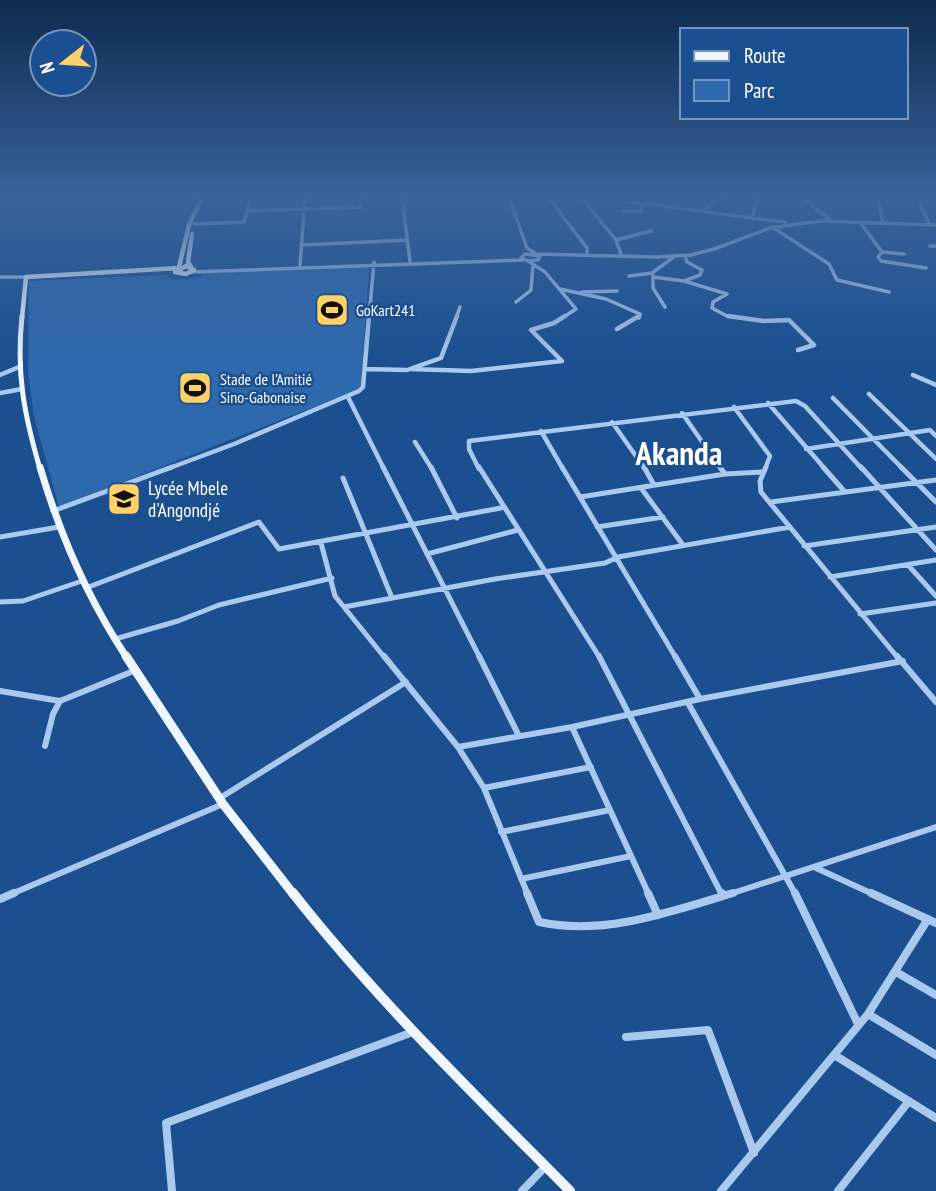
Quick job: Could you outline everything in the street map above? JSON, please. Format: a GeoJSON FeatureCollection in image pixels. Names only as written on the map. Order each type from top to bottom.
{"type":"FeatureCollection","features":[{"type":"Feature","properties":{"kind":"main road"},"geometry":{"type":"LineString","coordinates":[[178,269],[182,253]]}},
{"type":"Feature","properties":{"kind":"main road"},"geometry":{"type":"LineString","coordinates":[[190,253],[188,262],[192,269],[29,276],[19,326],[19,367],[37,464],[59,527],[98,614],[221,801],[325,934],[413,1032],[570,1191]]}},
{"type":"Feature","properties":{"kind":"street"},"geometry":{"type":"LineString","coordinates":[[300,265],[301,253]]}},
{"type":"Feature","properties":{"kind":"street"},"geometry":{"type":"LineString","coordinates":[[409,253],[410,261]]}},
{"type":"Feature","properties":{"kind":"street"},"geometry":{"type":"LineString","coordinates":[[192,269],[536,254],[685,256],[703,253]]}},
{"type":"Feature","properties":{"kind":"street"},"geometry":{"type":"LineString","coordinates":[[811,253],[828,264],[837,280],[889,292]]}},
{"type":"Feature","properties":{"kind":"street"},"geometry":{"type":"LineString","coordinates":[[882,253],[878,258],[884,262],[926,268]]}},
{"type":"Feature","properties":{"kind":"street"},"geometry":{"type":"LineString","coordinates":[[888,253],[904,254]]}},
{"type":"Feature","properties":{"kind":"street"},"geometry":{"type":"LineString","coordinates":[[536,254],[540,258]]}},
{"type":"Feature","properties":{"kind":"street"},"geometry":{"type":"LineString","coordinates":[[533,263],[540,258],[558,254]]}},
{"type":"Feature","properties":{"kind":"street"},"geometry":{"type":"LineString","coordinates":[[192,269],[523,256],[545,271],[560,289],[564,300],[576,311],[554,323],[531,330],[562,361],[481,370],[365,369]]}},
{"type":"Feature","properties":{"kind":"street"},"geometry":{"type":"LineString","coordinates":[[652,275],[675,256]]}},
{"type":"Feature","properties":{"kind":"street"},"geometry":{"type":"LineString","coordinates":[[684,281],[700,275],[702,270],[687,262],[685,256]]}},
{"type":"Feature","properties":{"kind":"street"},"geometry":{"type":"LineString","coordinates":[[53,511],[234,444],[348,397],[363,387],[374,263]]}},
{"type":"Feature","properties":{"kind":"street"},"geometry":{"type":"LineString","coordinates":[[516,302],[531,290],[533,263]]}},
{"type":"Feature","properties":{"kind":"street"},"geometry":{"type":"LineString","coordinates":[[629,275],[652,275],[684,281],[727,294],[711,305],[720,314],[764,321],[783,318],[793,323],[814,345],[798,350]]}},
{"type":"Feature","properties":{"kind":"street"},"geometry":{"type":"LineString","coordinates":[[652,275],[653,289],[665,307]]}},
{"type":"Feature","properties":{"kind":"street"},"geometry":{"type":"LineString","coordinates":[[0,277],[29,276]]}},
{"type":"Feature","properties":{"kind":"street"},"geometry":{"type":"LineString","coordinates":[[560,289],[620,304],[640,314],[639,318],[617,329]]}},
{"type":"Feature","properties":{"kind":"street"},"geometry":{"type":"LineString","coordinates":[[576,292],[617,291]]}},
{"type":"Feature","properties":{"kind":"street"},"geometry":{"type":"LineString","coordinates":[[410,369],[443,356],[460,307]]}},
{"type":"Feature","properties":{"kind":"street"},"geometry":{"type":"LineString","coordinates":[[0,375],[19,367]]}},
{"type":"Feature","properties":{"kind":"street"},"geometry":{"type":"LineString","coordinates":[[913,375],[936,385]]}},
{"type":"Feature","properties":{"kind":"street"},"geometry":{"type":"LineString","coordinates":[[0,393],[22,389]]}},
{"type":"Feature","properties":{"kind":"street"},"geometry":{"type":"LineString","coordinates":[[869,394],[936,459]]}},
{"type":"Feature","properties":{"kind":"street"},"geometry":{"type":"LineString","coordinates":[[348,397],[519,736]]}},
{"type":"Feature","properties":{"kind":"street"},"geometry":{"type":"LineString","coordinates":[[833,398],[936,502]]}},
{"type":"Feature","properties":{"kind":"street"},"geometry":{"type":"LineString","coordinates":[[723,896],[593,647],[548,573],[501,508],[469,449],[469,441],[796,401],[804,406],[936,550]]}},
{"type":"Feature","properties":{"kind":"street"},"geometry":{"type":"LineString","coordinates":[[768,403],[845,492]]}},
{"type":"Feature","properties":{"kind":"street"},"geometry":{"type":"LineString","coordinates":[[734,407],[770,456],[762,472],[761,492],[936,702]]}},
{"type":"Feature","properties":{"kind":"street"},"geometry":{"type":"LineString","coordinates":[[682,413],[725,474]]}},
{"type":"Feature","properties":{"kind":"street"},"geometry":{"type":"LineString","coordinates":[[612,422],[637,455],[654,485]]}},
{"type":"Feature","properties":{"kind":"street"},"geometry":{"type":"LineString","coordinates":[[806,449],[930,430],[936,436]]}},
{"type":"Feature","properties":{"kind":"street"},"geometry":{"type":"LineString","coordinates":[[541,431],[700,699]]}},
{"type":"Feature","properties":{"kind":"street"},"geometry":{"type":"LineString","coordinates":[[415,442],[434,472],[457,518]]}},
{"type":"Feature","properties":{"kind":"street"},"geometry":{"type":"LineString","coordinates":[[580,497],[725,474],[762,472]]}},
{"type":"Feature","properties":{"kind":"street"},"geometry":{"type":"LineString","coordinates":[[343,478],[368,533],[392,598]]}},
{"type":"Feature","properties":{"kind":"street"},"geometry":{"type":"LineString","coordinates":[[771,502],[936,480]]}},
{"type":"Feature","properties":{"kind":"street"},"geometry":{"type":"LineString","coordinates":[[641,488],[683,545]]}},
{"type":"Feature","properties":{"kind":"street"},"geometry":{"type":"LineString","coordinates":[[0,602],[23,601],[84,584],[259,522],[279,549],[501,508]]}},
{"type":"Feature","properties":{"kind":"street"},"geometry":{"type":"LineString","coordinates":[[597,527],[663,517]]}},
{"type":"Feature","properties":{"kind":"street"},"geometry":{"type":"LineString","coordinates":[[0,537],[59,527]]}},
{"type":"Feature","properties":{"kind":"street"},"geometry":{"type":"LineString","coordinates":[[344,607],[605,563],[618,557],[790,527]]}},
{"type":"Feature","properties":{"kind":"street"},"geometry":{"type":"LineString","coordinates":[[804,546],[936,527]]}},
{"type":"Feature","properties":{"kind":"street"},"geometry":{"type":"LineString","coordinates":[[427,554],[518,530]]}},
{"type":"Feature","properties":{"kind":"street"},"geometry":{"type":"LineString","coordinates":[[321,543],[335,596],[458,747],[484,788],[539,922],[552,926],[607,924],[658,915],[817,868],[936,827]]}},
{"type":"Feature","properties":{"kind":"street"},"geometry":{"type":"LineString","coordinates":[[830,577],[936,560]]}},
{"type":"Feature","properties":{"kind":"street"},"geometry":{"type":"LineString","coordinates":[[908,565],[936,596]]}},
{"type":"Feature","properties":{"kind":"street"},"geometry":{"type":"LineString","coordinates":[[115,639],[178,621],[219,605],[332,578]]}},
{"type":"Feature","properties":{"kind":"street"},"geometry":{"type":"LineString","coordinates":[[860,614],[936,603]]}},
{"type":"Feature","properties":{"kind":"street"},"geometry":{"type":"LineString","coordinates":[[458,747],[902,661]]}},
{"type":"Feature","properties":{"kind":"street"},"geometry":{"type":"LineString","coordinates":[[0,691],[60,701],[136,670]]}},
{"type":"Feature","properties":{"kind":"street"},"geometry":{"type":"LineString","coordinates":[[0,899],[221,801],[406,682]]}},
{"type":"Feature","properties":{"kind":"street"},"geometry":{"type":"LineString","coordinates":[[45,747],[53,714],[60,701]]}},
{"type":"Feature","properties":{"kind":"street"},"geometry":{"type":"LineString","coordinates":[[688,703],[787,876],[858,1024]]}},
{"type":"Feature","properties":{"kind":"street"},"geometry":{"type":"LineString","coordinates":[[572,727],[658,915]]}},
{"type":"Feature","properties":{"kind":"street"},"geometry":{"type":"LineString","coordinates":[[484,788],[591,767]]}},
{"type":"Feature","properties":{"kind":"street"},"geometry":{"type":"LineString","coordinates":[[501,832],[610,810]]}},
{"type":"Feature","properties":{"kind":"street"},"geometry":{"type":"LineString","coordinates":[[521,879],[631,856]]}},
{"type":"Feature","properties":{"kind":"street"},"geometry":{"type":"LineString","coordinates":[[722,1191],[836,1056],[932,921],[817,868]]}},
{"type":"Feature","properties":{"kind":"street"},"geometry":{"type":"LineString","coordinates":[[895,972],[936,995]]}},
{"type":"Feature","properties":{"kind":"street"},"geometry":{"type":"LineString","coordinates":[[868,1014],[936,1055]]}},
{"type":"Feature","properties":{"kind":"street"},"geometry":{"type":"LineString","coordinates":[[626,1037],[708,1030],[754,1153]]}},
{"type":"Feature","properties":{"kind":"street"},"geometry":{"type":"LineString","coordinates":[[172,1191],[166,1123],[413,1032]]}},
{"type":"Feature","properties":{"kind":"street"},"geometry":{"type":"LineString","coordinates":[[836,1056],[936,1118]]}},
{"type":"Feature","properties":{"kind":"street"},"geometry":{"type":"LineString","coordinates":[[838,1191],[909,1101]]}},
{"type":"Feature","properties":{"kind":"street"},"geometry":{"type":"LineString","coordinates":[[522,1191],[545,1167]]}},
{"type":"Feature","properties":{"kind":"green space","name":"Stade de l’Amitié Sino-Gabonaise"},"geometry":{"type":"Polygon","coordinates":[[[369,267],[361,385],[357,390],[59,507],[34,417],[28,372],[29,281],[166,275],[172,280],[200,277],[205,273],[369,267]]]}},
{"type":"Feature","properties":{"kind":"place","name":"GoKart241"},"geometry":{"type":"Point","coordinates":[332,310]}},
{"type":"Feature","properties":{"kind":"place","name":"Stade de l’Amitié Sino-Gabonaise"},"geometry":{"type":"Point","coordinates":[195,388]}},
{"type":"Feature","properties":{"kind":"place","name":"Lycée Mbele d'Angondjé"},"geometry":{"type":"Point","coordinates":[124,499]}},
{"type":"Feature","properties":{"kind":"district","name":"Akanda"},"geometry":{"type":"Point","coordinates":[679,453]}}]}
